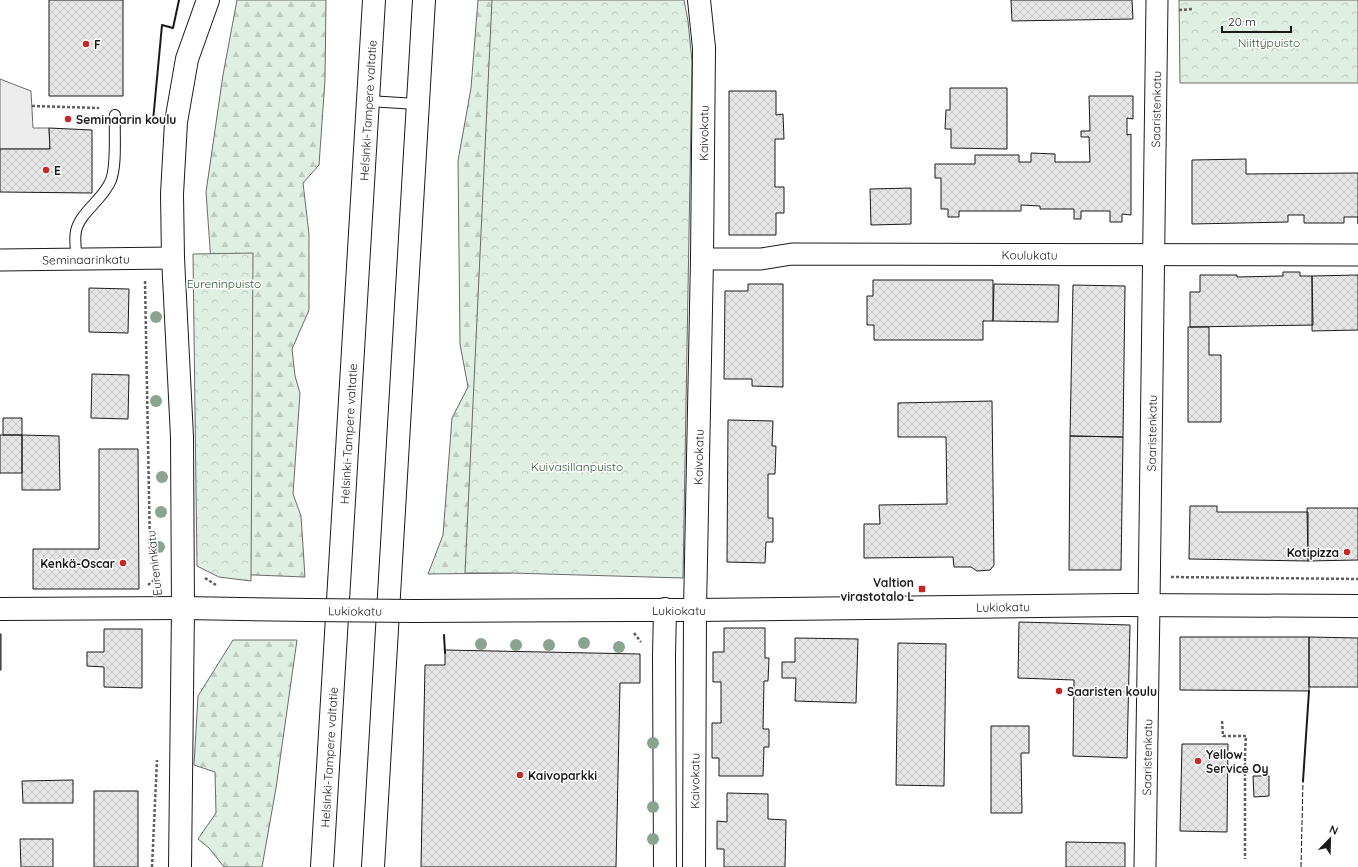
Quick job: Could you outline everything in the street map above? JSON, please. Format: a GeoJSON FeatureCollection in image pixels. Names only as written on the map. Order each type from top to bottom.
{"type":"FeatureCollection","features":[{"type":"Feature","properties":{"kind":"main road"},"geometry":{"type":"LineString","coordinates":[[180,867],[183,608],[182,437],[173,258],[172,194],[176,122],[187,59],[208,0]]}},
{"type":"Feature","properties":{"kind":"main road","name":"Helsinki-Tampere valtatie"},"geometry":{"type":"LineString","coordinates":[[322,867],[374,0]]}},
{"type":"Feature","properties":{"kind":"main road"},"geometry":{"type":"LineString","coordinates":[[373,867],[424,0]]}},
{"type":"Feature","properties":{"kind":"main road","name":"Kaivokatu"},"geometry":{"type":"LineString","coordinates":[[694,867],[695,610],[702,259],[704,48],[699,0]]}},
{"type":"Feature","properties":{"kind":"main road","name":"Lukiokatu"},"geometry":{"type":"LineString","coordinates":[[0,609],[183,608],[415,611],[695,610],[1150,605],[1358,606]]}},
{"type":"Feature","properties":{"kind":"main road"},"geometry":{"type":"LineString","coordinates":[[665,610],[665,867]]}},
{"type":"Feature","properties":{"kind":"street","name":"Saaristenkatu"},"geometry":{"type":"LineString","coordinates":[[1145,867],[1150,605],[1157,0]]}},
{"type":"Feature","properties":{"kind":"street","name":"Koulukatu"},"geometry":{"type":"LineString","coordinates":[[702,259],[761,259],[792,254],[1358,254]]}},
{"type":"Feature","properties":{"kind":"street","name":"Seminaarinkatu"},"geometry":{"type":"LineString","coordinates":[[0,260],[173,258]]}},
{"type":"Feature","properties":{"kind":"lane"},"geometry":{"type":"LineString","coordinates":[[368,101],[417,104]]}},
{"type":"Feature","properties":{"kind":"lane"},"geometry":{"type":"LineString","coordinates":[[77,259],[76,231],[80,222],[110,183],[113,173],[114,116]]}},
{"type":"Feature","properties":{"kind":"path"},"geometry":{"type":"LineString","coordinates":[[32,106],[98,108]]}},
{"type":"Feature","properties":{"kind":"path","name":"Eureninkatu"},"geometry":{"type":"LineString","coordinates":[[145,258],[150,548],[153,565],[158,577],[159,608]]}},
{"type":"Feature","properties":{"kind":"path"},"geometry":{"type":"LineString","coordinates":[[1150,576],[1167,576],[1173,578],[1358,579]]}},
{"type":"Feature","properties":{"kind":"path"},"geometry":{"type":"LineString","coordinates":[[1222,721],[1223,736],[1246,736],[1245,859]]}},
{"type":"Feature","properties":{"kind":"path"},"geometry":{"type":"LineString","coordinates":[[152,867],[157,754]]}},
{"type":"Feature","properties":{"kind":"green space"},"geometry":{"type":"Polygon","coordinates":[[[237,0],[326,0],[325,80],[319,165],[303,183],[309,234],[309,310],[292,349],[295,376],[300,393],[293,494],[301,516],[305,577],[229,574],[220,388],[206,192],[223,75],[237,0]]]}},
{"type":"Feature","properties":{"kind":"green space"},"geometry":{"type":"Polygon","coordinates":[[[478,0],[597,0],[511,573],[428,574],[443,535],[452,418],[468,387],[460,344],[458,161],[471,88],[478,0]]]}},
{"type":"Feature","properties":{"kind":"green space","name":"Kuivasillanpuisto"},"geometry":{"type":"Polygon","coordinates":[[[492,0],[684,0],[688,21],[692,62],[683,578],[465,573],[492,0]]]}},
{"type":"Feature","properties":{"kind":"green space","name":"Niittypuisto"},"geometry":{"type":"Polygon","coordinates":[[[1179,0],[1358,0],[1358,83],[1180,83],[1179,0]]]}},
{"type":"Feature","properties":{"kind":"green space","name":"Eureninpuisto"},"geometry":{"type":"Polygon","coordinates":[[[253,253],[251,581],[219,577],[197,566],[193,254],[253,253]]]}},
{"type":"Feature","properties":{"kind":"green space"},"geometry":{"type":"Polygon","coordinates":[[[233,640],[297,640],[276,788],[262,867],[224,867],[209,848],[198,839],[216,813],[215,772],[194,765],[198,696],[233,640]]]}},
{"type":"Feature","properties":{"kind":"shaded area"},"geometry":{"type":"Polygon","coordinates":[[[0,79],[31,91],[33,128],[49,128],[50,149],[0,149],[0,79]]]}},
{"type":"Feature","properties":{"kind":"building","name":"F"},"geometry":{"type":"Polygon","coordinates":[[[49,0],[123,0],[123,96],[49,96],[49,0]]]}},
{"type":"Feature","properties":{"kind":"building"},"geometry":{"type":"Polygon","coordinates":[[[1011,0],[1132,0],[1133,19],[1012,21],[1011,0]]]}},
{"type":"Feature","properties":{"kind":"building"},"geometry":{"type":"Polygon","coordinates":[[[950,88],[1007,88],[1007,149],[951,148],[951,129],[945,129],[946,110],[950,110],[950,88]]]}},
{"type":"Feature","properties":{"kind":"building"},"geometry":{"type":"Polygon","coordinates":[[[729,91],[776,91],[776,115],[783,114],[784,139],[775,139],[775,187],[784,187],[784,213],[776,213],[776,235],[729,235],[729,91]]]}},
{"type":"Feature","properties":{"kind":"building"},"geometry":{"type":"Polygon","coordinates":[[[1089,96],[1133,96],[1133,119],[1127,118],[1127,135],[1131,134],[1131,215],[1122,214],[1122,222],[1110,222],[1110,211],[1081,211],[1081,219],[1074,219],[1074,209],[1040,209],[1040,206],[1021,205],[1021,211],[959,211],[959,217],[948,217],[948,209],[941,209],[941,178],[935,178],[935,164],[975,164],[975,155],[1019,155],[1019,162],[1031,162],[1031,153],[1055,154],[1055,162],[1090,162],[1089,137],[1081,137],[1081,131],[1090,131],[1089,96]]]}},
{"type":"Feature","properties":{"kind":"building","name":"E"},"geometry":{"type":"Polygon","coordinates":[[[49,128],[92,130],[92,193],[0,192],[0,149],[50,149],[49,128]]]}},
{"type":"Feature","properties":{"kind":"building"},"geometry":{"type":"Polygon","coordinates":[[[1246,159],[1246,174],[1358,173],[1358,217],[1344,217],[1344,223],[1304,223],[1304,215],[1288,215],[1288,222],[1192,224],[1192,160],[1246,159]]]}},
{"type":"Feature","properties":{"kind":"building"},"geometry":{"type":"Polygon","coordinates":[[[911,188],[911,224],[871,225],[870,189],[911,188]]]}},
{"type":"Feature","properties":{"kind":"building"},"geometry":{"type":"Polygon","coordinates":[[[1283,272],[1300,272],[1300,276],[1312,276],[1313,325],[1190,327],[1190,292],[1200,292],[1200,275],[1237,275],[1237,277],[1283,276],[1283,272]]]}},
{"type":"Feature","properties":{"kind":"building"},"geometry":{"type":"Polygon","coordinates":[[[1358,275],[1358,330],[1312,331],[1312,276],[1358,275]]]}},
{"type":"Feature","properties":{"kind":"building"},"geometry":{"type":"Polygon","coordinates":[[[873,280],[993,280],[993,321],[983,321],[983,340],[874,340],[874,325],[867,325],[867,296],[873,296],[873,280]]]}},
{"type":"Feature","properties":{"kind":"building"},"geometry":{"type":"Polygon","coordinates":[[[748,284],[783,284],[783,387],[752,386],[752,379],[724,379],[725,291],[748,291],[748,284]]]}},
{"type":"Feature","properties":{"kind":"building"},"geometry":{"type":"Polygon","coordinates":[[[994,284],[1059,285],[1058,322],[993,321],[994,284]]]}},
{"type":"Feature","properties":{"kind":"building"},"geometry":{"type":"Polygon","coordinates":[[[1073,285],[1125,286],[1123,437],[1070,436],[1073,285]]]}},
{"type":"Feature","properties":{"kind":"building"},"geometry":{"type":"Polygon","coordinates":[[[89,288],[129,289],[128,333],[89,332],[89,288]]]}},
{"type":"Feature","properties":{"kind":"building"},"geometry":{"type":"Polygon","coordinates":[[[1188,327],[1209,327],[1209,355],[1221,355],[1221,422],[1188,422],[1188,327]]]}},
{"type":"Feature","properties":{"kind":"building"},"geometry":{"type":"Polygon","coordinates":[[[92,374],[129,375],[128,419],[91,418],[92,374]]]}},
{"type":"Feature","properties":{"kind":"building"},"geometry":{"type":"Polygon","coordinates":[[[992,401],[994,565],[990,570],[977,571],[971,567],[954,567],[953,557],[864,558],[864,524],[880,524],[879,505],[947,504],[946,437],[898,437],[898,403],[992,401]]]}},
{"type":"Feature","properties":{"kind":"building"},"geometry":{"type":"Polygon","coordinates":[[[3,418],[22,418],[22,435],[3,435],[3,418]]]}},
{"type":"Feature","properties":{"kind":"building"},"geometry":{"type":"Polygon","coordinates":[[[728,420],[773,421],[772,446],[776,446],[775,474],[768,474],[768,518],[773,518],[773,542],[766,542],[765,563],[727,562],[728,420]]]}},
{"type":"Feature","properties":{"kind":"building"},"geometry":{"type":"Polygon","coordinates":[[[0,435],[22,435],[22,473],[0,473],[0,435]]]}},
{"type":"Feature","properties":{"kind":"building"},"geometry":{"type":"Polygon","coordinates":[[[22,435],[59,436],[60,490],[22,490],[22,435]]]}},
{"type":"Feature","properties":{"kind":"building"},"geometry":{"type":"Polygon","coordinates":[[[1070,436],[1123,437],[1121,570],[1069,570],[1070,436]]]}},
{"type":"Feature","properties":{"kind":"building"},"geometry":{"type":"Polygon","coordinates":[[[99,449],[138,449],[139,589],[33,589],[33,549],[99,549],[99,449]]]}},
{"type":"Feature","properties":{"kind":"building"},"geometry":{"type":"Polygon","coordinates":[[[1190,506],[1217,506],[1217,512],[1308,512],[1308,561],[1189,559],[1190,506]]]}},
{"type":"Feature","properties":{"kind":"building"},"geometry":{"type":"Polygon","coordinates":[[[1307,508],[1358,508],[1358,560],[1308,561],[1307,508]]]}},
{"type":"Feature","properties":{"kind":"building"},"geometry":{"type":"Polygon","coordinates":[[[1019,622],[1130,625],[1127,758],[1073,756],[1074,680],[1018,678],[1019,622]]]}},
{"type":"Feature","properties":{"kind":"building"},"geometry":{"type":"Polygon","coordinates":[[[724,628],[765,628],[765,658],[769,658],[768,681],[764,681],[763,729],[769,729],[769,747],[764,747],[763,776],[719,776],[719,758],[712,758],[712,723],[721,723],[721,682],[713,682],[713,652],[724,652],[724,628]]]}},
{"type":"Feature","properties":{"kind":"building"},"geometry":{"type":"Polygon","coordinates":[[[104,629],[142,629],[142,688],[104,687],[104,667],[87,666],[87,652],[104,652],[104,629]]]}},
{"type":"Feature","properties":{"kind":"building"},"geometry":{"type":"Polygon","coordinates":[[[1,634],[1,670],[0,670],[1,634]]]}},
{"type":"Feature","properties":{"kind":"building"},"geometry":{"type":"Polygon","coordinates":[[[1180,637],[1309,637],[1309,691],[1180,690],[1180,637]]]}},
{"type":"Feature","properties":{"kind":"building"},"geometry":{"type":"Polygon","coordinates":[[[1309,637],[1358,638],[1358,687],[1309,687],[1309,637]]]}},
{"type":"Feature","properties":{"kind":"building"},"geometry":{"type":"Polygon","coordinates":[[[795,638],[858,639],[856,703],[795,701],[796,678],[782,678],[782,662],[795,662],[795,638]]]}},
{"type":"Feature","properties":{"kind":"building"},"geometry":{"type":"Polygon","coordinates":[[[898,643],[946,644],[944,786],[896,785],[898,643]]]}},
{"type":"Feature","properties":{"kind":"building","name":"Kaivoparkki"},"geometry":{"type":"Polygon","coordinates":[[[445,650],[640,654],[640,683],[620,683],[616,867],[421,867],[425,665],[445,665],[445,650]]]}},
{"type":"Feature","properties":{"kind":"building"},"geometry":{"type":"Polygon","coordinates":[[[991,726],[1029,726],[1029,753],[1021,753],[1022,813],[991,813],[991,726]]]}},
{"type":"Feature","properties":{"kind":"building"},"geometry":{"type":"Polygon","coordinates":[[[1182,744],[1228,744],[1227,832],[1180,831],[1182,744]]]}},
{"type":"Feature","properties":{"kind":"building"},"geometry":{"type":"Polygon","coordinates":[[[1253,776],[1269,776],[1269,796],[1254,797],[1253,776]]]}},
{"type":"Feature","properties":{"kind":"building"},"geometry":{"type":"Polygon","coordinates":[[[73,780],[73,803],[23,803],[22,781],[73,780]]]}},
{"type":"Feature","properties":{"kind":"building"},"geometry":{"type":"Polygon","coordinates":[[[94,791],[138,791],[138,867],[94,867],[94,791]]]}},
{"type":"Feature","properties":{"kind":"building"},"geometry":{"type":"Polygon","coordinates":[[[727,793],[768,794],[768,819],[786,820],[785,867],[724,867],[724,849],[717,849],[717,821],[727,822],[727,793]]]}},
{"type":"Feature","properties":{"kind":"building"},"geometry":{"type":"Polygon","coordinates":[[[20,839],[53,839],[53,867],[21,867],[20,839]]]}},
{"type":"Feature","properties":{"kind":"building"},"geometry":{"type":"Polygon","coordinates":[[[1066,842],[1125,843],[1125,867],[1066,867],[1066,842]]]}},
{"type":"Feature","properties":{"kind":"fence"},"geometry":{"type":"LineString","coordinates":[[1301,867],[1303,781]]}},
{"type":"Feature","properties":{"kind":"wall"},"geometry":{"type":"LineString","coordinates":[[153,121],[162,25],[173,28],[179,0]]}},
{"type":"Feature","properties":{"kind":"wall"},"geometry":{"type":"LineString","coordinates":[[444,635],[445,653]]}},
{"type":"Feature","properties":{"kind":"wall"},"geometry":{"type":"LineString","coordinates":[[1303,781],[1309,691]]}},
{"type":"Feature","properties":{"kind":"place","name":"F"},"geometry":{"type":"Point","coordinates":[86,44]}},
{"type":"Feature","properties":{"kind":"place","name":"Seminaarin koulu"},"geometry":{"type":"Point","coordinates":[68,119]}},
{"type":"Feature","properties":{"kind":"place","name":"E"},"geometry":{"type":"Point","coordinates":[46,170]}},
{"type":"Feature","properties":{"kind":"place","name":"Kotipizza"},"geometry":{"type":"Point","coordinates":[1347,552]}},
{"type":"Feature","properties":{"kind":"place","name":"Kenkä-Oscar"},"geometry":{"type":"Point","coordinates":[123,563]}},
{"type":"Feature","properties":{"kind":"place","name":"Valtion virastotalo L"},"geometry":{"type":"Point","coordinates":[922,589]}},
{"type":"Feature","properties":{"kind":"place","name":"Saaristen koulu"},"geometry":{"type":"Point","coordinates":[1059,691]}},
{"type":"Feature","properties":{"kind":"place","name":"Yellow Service Oy"},"geometry":{"type":"Point","coordinates":[1198,761]}},
{"type":"Feature","properties":{"kind":"place","name":"Kaivoparkki"},"geometry":{"type":"Point","coordinates":[520,775]}}]}
